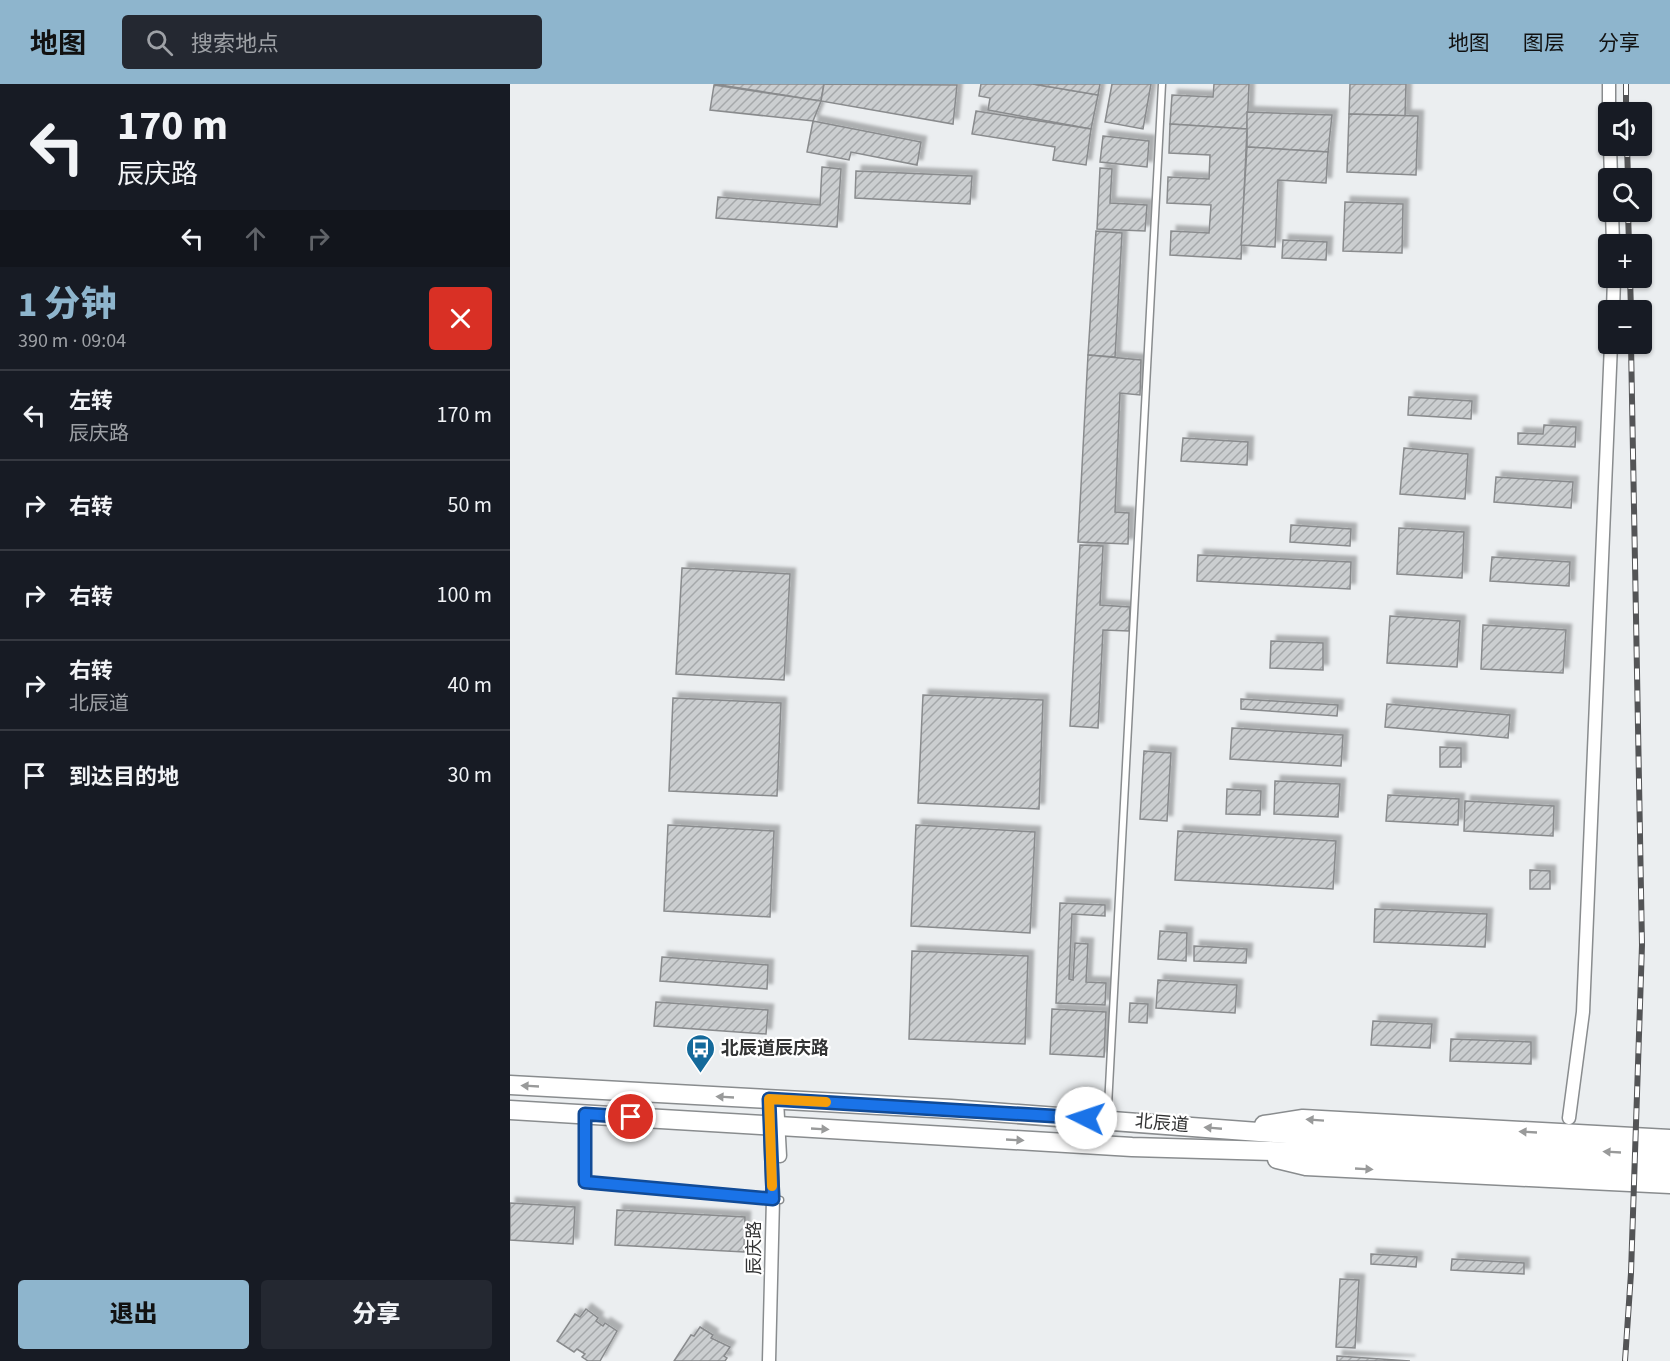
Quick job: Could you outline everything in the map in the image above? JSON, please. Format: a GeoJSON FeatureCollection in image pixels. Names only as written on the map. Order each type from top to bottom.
{"type":"FeatureCollection","features":[{"type":"Feature","properties":{"kind":"main road","name":"北辰道"},"geometry":{"type":"LineString","coordinates":[[510,1085],[1108,1120],[1313,1136],[1670,1155]]}},
{"type":"Feature","properties":{"kind":"main road","name":"北辰道"},"geometry":{"type":"LineString","coordinates":[[510,1110],[1106,1145],[1670,1171]]}},
{"type":"Feature","properties":{"kind":"main road"},"geometry":{"type":"LineString","coordinates":[[1239,1130],[1303,1119],[1670,1139]]}},
{"type":"Feature","properties":{"kind":"main road"},"geometry":{"type":"LineString","coordinates":[[1238,1150],[1305,1166],[1670,1184]]}},
{"type":"Feature","properties":{"kind":"street"},"geometry":{"type":"LineString","coordinates":[[1609,84],[1609,102]]}},
{"type":"Feature","properties":{"kind":"street"},"geometry":{"type":"LineString","coordinates":[[1569,1118],[1583,1012],[1611,354]]}},
{"type":"Feature","properties":{"kind":"street","name":"辰庆路"},"geometry":{"type":"LineString","coordinates":[[773,1099],[777,1361]]}},
{"type":"Feature","properties":{"kind":"street","name":"辰庆路"},"geometry":{"type":"LineString","coordinates":[[770,1361],[776,1199]]}},
{"type":"Feature","properties":{"kind":"lane"},"geometry":{"type":"LineString","coordinates":[[1106,1145],[1162,84]]}},
{"type":"Feature","properties":{"kind":"lane"},"geometry":{"type":"LineString","coordinates":[[585,1114],[585,1182],[776,1199]]}},
{"type":"Feature","properties":{"kind":"building"},"geometry":{"type":"Polygon","coordinates":[[[714,84],[824,84],[821,101],[714,84]]]}},
{"type":"Feature","properties":{"kind":"building"},"geometry":{"type":"Polygon","coordinates":[[[824,84],[957,85],[953,124],[821,101],[824,84]]]}},
{"type":"Feature","properties":{"kind":"building"},"geometry":{"type":"Polygon","coordinates":[[[981,84],[1033,84],[1098,95],[1091,129],[988,110],[990,98],[979,96],[981,84]]]}},
{"type":"Feature","properties":{"kind":"building"},"geometry":{"type":"Polygon","coordinates":[[[1033,84],[1100,84],[1098,95],[1033,84]]]}},
{"type":"Feature","properties":{"kind":"building"},"geometry":{"type":"Polygon","coordinates":[[[1112,84],[1151,84],[1143,129],[1105,122],[1112,84]]]}},
{"type":"Feature","properties":{"kind":"building"},"geometry":{"type":"Polygon","coordinates":[[[1214,84],[1249,84],[1247,129],[1170,124],[1172,95],[1213,97],[1214,84]]]}},
{"type":"Feature","properties":{"kind":"building"},"geometry":{"type":"Polygon","coordinates":[[[1350,84],[1406,84],[1405,116],[1349,114],[1350,84]]]}},
{"type":"Feature","properties":{"kind":"building"},"geometry":{"type":"Polygon","coordinates":[[[714,85],[821,101],[813,121],[710,110],[714,85]]]}},
{"type":"Feature","properties":{"kind":"building"},"geometry":{"type":"Polygon","coordinates":[[[976,111],[1091,129],[1086,165],[1053,160],[1055,147],[972,134],[976,111]]]}},
{"type":"Feature","properties":{"kind":"building"},"geometry":{"type":"Polygon","coordinates":[[[1247,112],[1332,115],[1328,152],[1247,147],[1247,112]]]}},
{"type":"Feature","properties":{"kind":"building"},"geometry":{"type":"Polygon","coordinates":[[[1349,114],[1418,116],[1416,175],[1347,172],[1349,114]]]}},
{"type":"Feature","properties":{"kind":"building"},"geometry":{"type":"Polygon","coordinates":[[[813,121],[921,142],[917,165],[851,152],[849,160],[807,152],[813,121]]]}},
{"type":"Feature","properties":{"kind":"building"},"geometry":{"type":"Polygon","coordinates":[[[1170,124],[1247,129],[1241,259],[1170,255],[1171,231],[1209,233],[1211,205],[1167,203],[1168,177],[1209,179],[1210,155],[1169,153],[1170,124]]]}},
{"type":"Feature","properties":{"kind":"building"},"geometry":{"type":"Polygon","coordinates":[[[1103,136],[1149,141],[1147,167],[1100,162],[1103,136]]]}},
{"type":"Feature","properties":{"kind":"building"},"geometry":{"type":"Polygon","coordinates":[[[1247,147],[1328,152],[1326,183],[1278,180],[1275,247],[1241,245],[1247,147]]]}},
{"type":"Feature","properties":{"kind":"building"},"geometry":{"type":"Polygon","coordinates":[[[822,167],[841,169],[837,227],[716,218],[718,197],[820,205],[822,167]]]}},
{"type":"Feature","properties":{"kind":"building"},"geometry":{"type":"Polygon","coordinates":[[[1100,168],[1112,169],[1110,203],[1147,205],[1145,231],[1097,229],[1100,168]]]}},
{"type":"Feature","properties":{"kind":"building"},"geometry":{"type":"Polygon","coordinates":[[[856,171],[972,176],[970,204],[855,198],[856,171]]]}},
{"type":"Feature","properties":{"kind":"building"},"geometry":{"type":"Polygon","coordinates":[[[1345,202],[1403,204],[1402,253],[1343,251],[1345,202]]]}},
{"type":"Feature","properties":{"kind":"building"},"geometry":{"type":"Polygon","coordinates":[[[1096,231],[1122,233],[1115,357],[1088,355],[1096,231]]]}},
{"type":"Feature","properties":{"kind":"building"},"geometry":{"type":"Polygon","coordinates":[[[1283,240],[1327,242],[1326,260],[1282,258],[1283,240]]]}},
{"type":"Feature","properties":{"kind":"building"},"geometry":{"type":"Polygon","coordinates":[[[1088,355],[1141,360],[1140,395],[1120,393],[1115,512],[1129,513],[1128,544],[1078,542],[1088,355]]]}},
{"type":"Feature","properties":{"kind":"building"},"geometry":{"type":"Polygon","coordinates":[[[1409,397],[1472,401],[1471,419],[1408,415],[1409,397]]]}},
{"type":"Feature","properties":{"kind":"building"},"geometry":{"type":"Polygon","coordinates":[[[1544,425],[1576,427],[1575,447],[1518,444],[1518,433],[1543,434],[1544,425]]]}},
{"type":"Feature","properties":{"kind":"building"},"geometry":{"type":"Polygon","coordinates":[[[1183,438],[1248,442],[1247,465],[1181,461],[1183,438]]]}},
{"type":"Feature","properties":{"kind":"building"},"geometry":{"type":"Polygon","coordinates":[[[1404,448],[1468,454],[1465,499],[1400,494],[1404,448]]]}},
{"type":"Feature","properties":{"kind":"building"},"geometry":{"type":"Polygon","coordinates":[[[1496,477],[1573,482],[1571,508],[1494,502],[1496,477]]]}},
{"type":"Feature","properties":{"kind":"building"},"geometry":{"type":"Polygon","coordinates":[[[1291,525],[1351,529],[1350,546],[1290,542],[1291,525]]]}},
{"type":"Feature","properties":{"kind":"building"},"geometry":{"type":"Polygon","coordinates":[[[1399,528],[1464,532],[1462,578],[1397,574],[1399,528]]]}},
{"type":"Feature","properties":{"kind":"building"},"geometry":{"type":"Polygon","coordinates":[[[1080,545],[1103,546],[1100,605],[1130,607],[1129,631],[1103,630],[1098,728],[1070,726],[1080,545]]]}},
{"type":"Feature","properties":{"kind":"building"},"geometry":{"type":"Polygon","coordinates":[[[1198,555],[1351,562],[1350,589],[1197,581],[1198,555]]]}},
{"type":"Feature","properties":{"kind":"building"},"geometry":{"type":"Polygon","coordinates":[[[1492,557],[1570,562],[1569,586],[1490,581],[1492,557]]]}},
{"type":"Feature","properties":{"kind":"building"},"geometry":{"type":"Polygon","coordinates":[[[682,568],[790,574],[784,680],[676,674],[682,568]]]}},
{"type":"Feature","properties":{"kind":"building"},"geometry":{"type":"Polygon","coordinates":[[[1390,616],[1460,621],[1457,667],[1387,663],[1390,616]]]}},
{"type":"Feature","properties":{"kind":"building"},"geometry":{"type":"Polygon","coordinates":[[[1483,625],[1566,630],[1563,673],[1481,669],[1483,625]]]}},
{"type":"Feature","properties":{"kind":"building"},"geometry":{"type":"Polygon","coordinates":[[[1271,641],[1323,643],[1323,670],[1270,668],[1271,641]]]}},
{"type":"Feature","properties":{"kind":"building"},"geometry":{"type":"Polygon","coordinates":[[[923,695],[1043,700],[1039,809],[918,803],[923,695]]]}},
{"type":"Feature","properties":{"kind":"building"},"geometry":{"type":"Polygon","coordinates":[[[673,698],[781,703],[777,796],[669,791],[673,698]]]}},
{"type":"Feature","properties":{"kind":"building"},"geometry":{"type":"Polygon","coordinates":[[[1241,699],[1338,705],[1337,716],[1241,709],[1241,699]]]}},
{"type":"Feature","properties":{"kind":"building"},"geometry":{"type":"Polygon","coordinates":[[[1387,704],[1510,715],[1508,738],[1385,727],[1387,704]]]}},
{"type":"Feature","properties":{"kind":"building"},"geometry":{"type":"Polygon","coordinates":[[[1232,728],[1343,735],[1341,766],[1230,759],[1232,728]]]}},
{"type":"Feature","properties":{"kind":"building"},"geometry":{"type":"Polygon","coordinates":[[[1440,747],[1461,748],[1461,767],[1440,767],[1440,747]]]}},
{"type":"Feature","properties":{"kind":"building"},"geometry":{"type":"Polygon","coordinates":[[[1144,751],[1171,753],[1167,821],[1140,819],[1144,751]]]}},
{"type":"Feature","properties":{"kind":"building"},"geometry":{"type":"Polygon","coordinates":[[[1275,781],[1340,784],[1338,817],[1274,814],[1275,781]]]}},
{"type":"Feature","properties":{"kind":"building"},"geometry":{"type":"Polygon","coordinates":[[[1227,789],[1261,791],[1260,815],[1226,814],[1227,789]]]}},
{"type":"Feature","properties":{"kind":"building"},"geometry":{"type":"Polygon","coordinates":[[[1388,795],[1459,799],[1458,825],[1386,821],[1388,795]]]}},
{"type":"Feature","properties":{"kind":"building"},"geometry":{"type":"Polygon","coordinates":[[[1465,801],[1554,806],[1553,836],[1464,831],[1465,801]]]}},
{"type":"Feature","properties":{"kind":"building"},"geometry":{"type":"Polygon","coordinates":[[[668,825],[774,831],[770,917],[664,911],[668,825]]]}},
{"type":"Feature","properties":{"kind":"building"},"geometry":{"type":"Polygon","coordinates":[[[916,825],[1035,832],[1030,933],[911,926],[916,825]]]}},
{"type":"Feature","properties":{"kind":"building"},"geometry":{"type":"Polygon","coordinates":[[[1178,831],[1336,841],[1333,889],[1175,880],[1178,831]]]}},
{"type":"Feature","properties":{"kind":"building"},"geometry":{"type":"Polygon","coordinates":[[[1530,870],[1550,871],[1550,889],[1530,889],[1530,870]]]}},
{"type":"Feature","properties":{"kind":"building"},"geometry":{"type":"Polygon","coordinates":[[[1060,903],[1105,905],[1105,916],[1072,914],[1069,979],[1073,980],[1075,943],[1088,944],[1086,982],[1106,983],[1105,1005],[1056,1003],[1060,903]]]}},
{"type":"Feature","properties":{"kind":"building"},"geometry":{"type":"Polygon","coordinates":[[[1375,909],[1487,914],[1485,947],[1374,942],[1375,909]]]}},
{"type":"Feature","properties":{"kind":"building"},"geometry":{"type":"Polygon","coordinates":[[[1160,931],[1187,933],[1186,961],[1158,959],[1160,931]]]}},
{"type":"Feature","properties":{"kind":"building"},"geometry":{"type":"Polygon","coordinates":[[[1194,946],[1247,949],[1246,963],[1194,961],[1194,946]]]}},
{"type":"Feature","properties":{"kind":"building"},"geometry":{"type":"Polygon","coordinates":[[[912,951],[1028,956],[1025,1044],[909,1039],[912,951]]]}},
{"type":"Feature","properties":{"kind":"building"},"geometry":{"type":"Polygon","coordinates":[[[662,957],[768,965],[767,989],[660,981],[662,957]]]}},
{"type":"Feature","properties":{"kind":"building"},"geometry":{"type":"Polygon","coordinates":[[[1158,980],[1237,985],[1235,1013],[1156,1008],[1158,980]]]}},
{"type":"Feature","properties":{"kind":"building"},"geometry":{"type":"Polygon","coordinates":[[[656,1002],[768,1010],[766,1034],[654,1026],[656,1002]]]}},
{"type":"Feature","properties":{"kind":"building"},"geometry":{"type":"Polygon","coordinates":[[[1130,1003],[1148,1004],[1147,1023],[1129,1022],[1130,1003]]]}},
{"type":"Feature","properties":{"kind":"building"},"geometry":{"type":"Polygon","coordinates":[[[1052,1009],[1106,1012],[1104,1057],[1050,1054],[1052,1009]]]}},
{"type":"Feature","properties":{"kind":"building"},"geometry":{"type":"Polygon","coordinates":[[[1373,1021],[1432,1024],[1430,1048],[1371,1045],[1373,1021]]]}},
{"type":"Feature","properties":{"kind":"building"},"geometry":{"type":"Polygon","coordinates":[[[1451,1039],[1531,1042],[1531,1064],[1450,1061],[1451,1039]]]}},
{"type":"Feature","properties":{"kind":"building"},"geometry":{"type":"Polygon","coordinates":[[[510,1203],[575,1207],[573,1244],[510,1240],[510,1203]]]}},
{"type":"Feature","properties":{"kind":"building"},"geometry":{"type":"Polygon","coordinates":[[[617,1210],[745,1217],[744,1252],[615,1245],[617,1210]]]}},
{"type":"Feature","properties":{"kind":"building"},"geometry":{"type":"Polygon","coordinates":[[[1371,1254],[1417,1257],[1416,1267],[1371,1264],[1371,1254]]]}},
{"type":"Feature","properties":{"kind":"building"},"geometry":{"type":"Polygon","coordinates":[[[1452,1259],[1524,1263],[1524,1274],[1451,1270],[1452,1259]]]}},
{"type":"Feature","properties":{"kind":"building"},"geometry":{"type":"Polygon","coordinates":[[[1340,1279],[1359,1280],[1355,1348],[1336,1347],[1340,1279]]]}},
{"type":"Feature","properties":{"kind":"building"},"geometry":{"type":"Polygon","coordinates":[[[586,1309],[598,1318],[596,1321],[603,1326],[605,1323],[617,1331],[600,1361],[588,1361],[582,1357],[585,1354],[577,1349],[574,1352],[557,1341],[575,1314],[580,1317],[586,1309]]]}},
{"type":"Feature","properties":{"kind":"building"},"geometry":{"type":"Polygon","coordinates":[[[700,1327],[713,1335],[711,1338],[730,1347],[724,1356],[727,1358],[725,1361],[674,1361],[691,1335],[694,1336],[700,1327]]]}},
{"type":"Feature","properties":{"kind":"building"},"geometry":{"type":"Polygon","coordinates":[[[1337,1356],[1410,1361],[1337,1361],[1337,1356]]]}},
{"type":"Feature","properties":{"kind":"railway"},"geometry":{"type":"LineString","coordinates":[[1626,84],[1626,102]]}},
{"type":"Feature","properties":{"kind":"railway"},"geometry":{"type":"LineString","coordinates":[[1627,156],[1628,168]]}},
{"type":"Feature","properties":{"kind":"railway"},"geometry":{"type":"LineString","coordinates":[[1628,222],[1629,234]]}},
{"type":"Feature","properties":{"kind":"railway"},"geometry":{"type":"LineString","coordinates":[[1630,288],[1631,300]]}},
{"type":"Feature","properties":{"kind":"railway"},"geometry":{"type":"LineString","coordinates":[[1625,1361],[1631,1273],[1642,945],[1631,354]]}},
{"type":"Feature","properties":{"kind":"slow traffic"},"geometry":{"type":"LineString","coordinates":[[772,1186],[769,1099],[826,1102]]}},
{"type":"Feature","properties":{"kind":"place","name":"北辰道辰庆路"},"geometry":{"type":"Point","coordinates":[700,1074]}},
{"type":"Feature","properties":{"kind":"route"},"geometry":{"type":"LineString","coordinates":[[631,1117],[585,1114],[585,1182],[773,1199],[769,1099],[1086,1118]]}}]}
